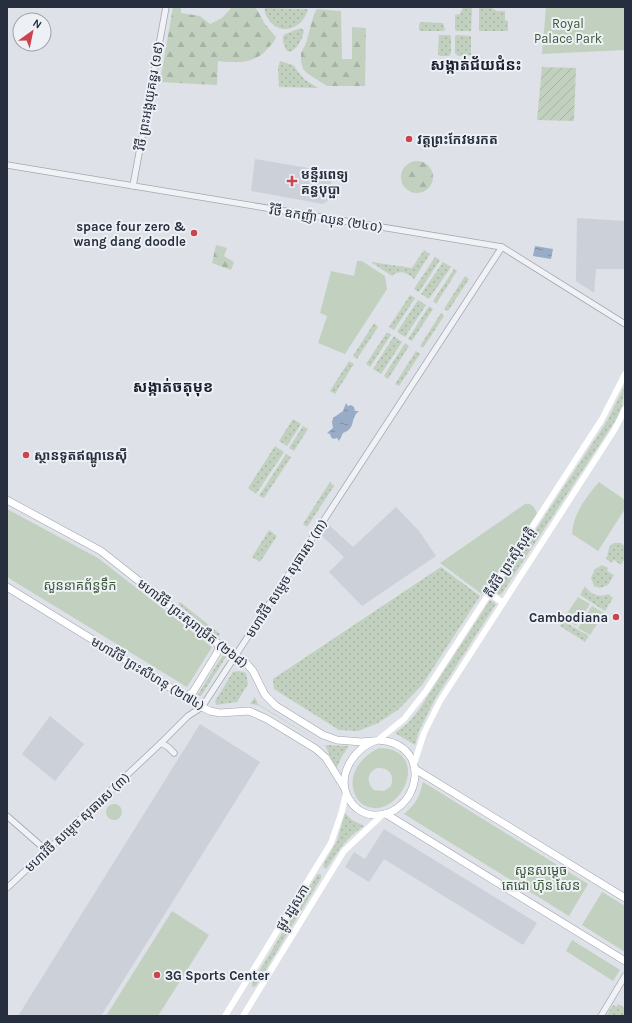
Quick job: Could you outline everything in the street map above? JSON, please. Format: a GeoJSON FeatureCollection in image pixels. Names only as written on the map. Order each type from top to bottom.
{"type":"FeatureCollection","features":[{"type":"Feature","properties":{"kind":"main road","name":"តីរវិថី ព្រះស៊ីសុវត្តិ"},"geometry":{"type":"LineString","coordinates":[[375,740],[404,719],[414,707],[602,419],[625,374]]}},
{"type":"Feature","properties":{"kind":"main road","name":"តីរវិថី ព្រះស៊ីសុវត្តិ"},"geometry":{"type":"LineString","coordinates":[[415,767],[424,733],[437,707],[615,429],[625,409]]}},
{"type":"Feature","properties":{"kind":"main road","name":"មហាវិថី ព្រះសុរាម្រឹត (២៦៨)"},"geometry":{"type":"LineString","coordinates":[[7,500],[102,551],[217,643],[247,664],[253,671],[262,690],[270,701],[283,710],[323,735],[337,740],[362,742],[375,740]]}},
{"type":"Feature","properties":{"kind":"main road","name":"មហាវិថី ព្រះសីហនុ (២៧៤)"},"geometry":{"type":"LineString","coordinates":[[7,587],[202,707],[210,711],[220,713],[249,711],[267,719],[316,749],[326,758],[345,790]]}},
{"type":"Feature","properties":{"kind":"main road"},"geometry":{"type":"LineString","coordinates":[[489,594],[503,603]]}},
{"type":"Feature","properties":{"kind":"main road"},"geometry":{"type":"LineString","coordinates":[[181,695],[188,695],[193,692],[217,653],[219,647],[217,643]]}},
{"type":"Feature","properties":{"kind":"main road"},"geometry":{"type":"LineString","coordinates":[[375,740],[394,742],[407,750],[415,767],[414,784],[408,796],[398,806],[384,814],[367,814],[360,811],[349,800],[345,790],[344,777],[351,761],[360,749],[375,740]]}},
{"type":"Feature","properties":{"kind":"main road"},"geometry":{"type":"LineString","coordinates":[[415,767],[625,898]]}},
{"type":"Feature","properties":{"kind":"main road","name":"ផ្លូវ រដ្ឋសភា"},"geometry":{"type":"LineString","coordinates":[[225,1016],[331,843],[342,811],[345,790]]}},
{"type":"Feature","properties":{"kind":"main road"},"geometry":{"type":"LineString","coordinates":[[384,814],[625,961]]}},
{"type":"Feature","properties":{"kind":"main road","name":"ផ្លូវ រដ្ឋសភា"},"geometry":{"type":"LineString","coordinates":[[243,1016],[344,851],[384,814]]}},
{"type":"Feature","properties":{"kind":"street","name":"វិថី ព្រះអង្គយុគន្ធរ (១៩)"},"geometry":{"type":"LineString","coordinates":[[133,186],[166,7]]}},
{"type":"Feature","properties":{"kind":"street","name":"វិថី ឧកញ៉ា ឈុន (២៤០)"},"geometry":{"type":"LineString","coordinates":[[7,165],[502,247],[625,324]]}},
{"type":"Feature","properties":{"kind":"street","name":"មហាវិថី សម្តេច សុធារស (៣)"},"geometry":{"type":"LineString","coordinates":[[7,888],[188,716],[202,707],[502,247]]}},
{"type":"Feature","properties":{"kind":"street"},"geometry":{"type":"LineString","coordinates":[[161,743],[168,746],[174,753]]}},
{"type":"Feature","properties":{"kind":"street"},"geometry":{"type":"LineString","coordinates":[[7,816],[47,851]]}},
{"type":"Feature","properties":{"kind":"street"},"geometry":{"type":"LineString","coordinates":[[601,1016],[625,976]]}},
{"type":"Feature","properties":{"kind":"shaded area","name":"មន្ទីរពេទ្យ គន្ធបុប្ផា"},"geometry":{"type":"Polygon","coordinates":[[[255,159],[332,172],[330,199],[323,204],[251,191],[255,159]]]}},
{"type":"Feature","properties":{"kind":"shaded area"},"geometry":{"type":"Polygon","coordinates":[[[577,218],[625,221],[625,269],[596,269],[594,293],[576,281],[577,218]]]}},
{"type":"Feature","properties":{"kind":"shaded area"},"geometry":{"type":"Polygon","coordinates":[[[396,507],[419,531],[436,556],[362,606],[329,572],[344,557],[320,534],[329,525],[353,547],[396,507]]]}},
{"type":"Feature","properties":{"kind":"shaded area"},"geometry":{"type":"Polygon","coordinates":[[[50,716],[84,744],[55,781],[22,754],[50,716]]]}},
{"type":"Feature","properties":{"kind":"shaded area"},"geometry":{"type":"Polygon","coordinates":[[[200,724],[260,762],[101,1016],[18,1016],[200,724]]]}},
{"type":"Feature","properties":{"kind":"shaded area"},"geometry":{"type":"Polygon","coordinates":[[[384,829],[537,923],[523,945],[384,859],[369,882],[345,867],[354,852],[365,859],[384,829]]]}},
{"type":"Feature","properties":{"kind":"green space"},"geometry":{"type":"Polygon","coordinates":[[[173,7],[181,7],[181,13],[200,16],[210,24],[222,18],[232,7],[256,8],[265,24],[276,37],[264,53],[258,57],[239,62],[218,61],[217,85],[160,82],[173,7]]]}},
{"type":"Feature","properties":{"kind":"green space"},"geometry":{"type":"Polygon","coordinates":[[[463,7],[472,9],[471,31],[455,30],[455,15],[460,14],[463,7]]]}},
{"type":"Feature","properties":{"kind":"green space","name":"Royal Palace Park"},"geometry":{"type":"Polygon","coordinates":[[[546,7],[624,7],[625,50],[542,54],[546,7]]]}},
{"type":"Feature","properties":{"kind":"green space"},"geometry":{"type":"Polygon","coordinates":[[[265,8],[308,10],[297,26],[285,29],[279,28],[269,20],[266,16],[265,8]]]}},
{"type":"Feature","properties":{"kind":"green space"},"geometry":{"type":"Polygon","coordinates":[[[479,8],[492,8],[497,11],[505,11],[505,20],[508,21],[508,31],[479,31],[479,8]]]}},
{"type":"Feature","properties":{"kind":"green space"},"geometry":{"type":"Polygon","coordinates":[[[317,9],[341,11],[342,59],[352,59],[352,27],[366,28],[365,86],[327,86],[303,69],[301,53],[306,43],[314,14],[317,9]]]}},
{"type":"Feature","properties":{"kind":"green space"},"geometry":{"type":"Polygon","coordinates":[[[421,22],[443,23],[445,30],[421,31],[419,30],[419,24],[421,22]]]}},
{"type":"Feature","properties":{"kind":"green space"},"geometry":{"type":"Polygon","coordinates":[[[301,28],[304,31],[299,43],[290,52],[286,50],[283,42],[283,36],[301,28]]]}},
{"type":"Feature","properties":{"kind":"green space"},"geometry":{"type":"Polygon","coordinates":[[[439,35],[450,35],[451,37],[451,53],[449,56],[440,56],[438,54],[439,35]]]}},
{"type":"Feature","properties":{"kind":"green space"},"geometry":{"type":"Polygon","coordinates":[[[455,36],[471,36],[471,55],[458,56],[455,53],[455,36]]]}},
{"type":"Feature","properties":{"kind":"green space"},"geometry":{"type":"Polygon","coordinates":[[[280,61],[293,65],[304,79],[318,88],[279,87],[278,68],[280,61]]]}},
{"type":"Feature","properties":{"kind":"green space"},"geometry":{"type":"Polygon","coordinates":[[[542,67],[576,68],[574,121],[537,120],[542,67]]]}},
{"type":"Feature","properties":{"kind":"green space"},"geometry":{"type":"Polygon","coordinates":[[[417,161],[428,166],[433,177],[428,188],[417,193],[406,188],[401,177],[406,166],[417,161]]]}},
{"type":"Feature","properties":{"kind":"green space"},"geometry":{"type":"Polygon","coordinates":[[[216,245],[227,248],[224,256],[234,262],[231,270],[212,263],[216,245]]]}},
{"type":"Feature","properties":{"kind":"green space"},"geometry":{"type":"Polygon","coordinates":[[[424,250],[430,254],[414,279],[409,275],[400,272],[392,276],[371,262],[412,268],[424,250]]]}},
{"type":"Feature","properties":{"kind":"green space"},"geometry":{"type":"Polygon","coordinates":[[[435,257],[440,260],[419,292],[414,289],[435,257]]]}},
{"type":"Feature","properties":{"kind":"green space"},"geometry":{"type":"Polygon","coordinates":[[[357,261],[362,261],[385,276],[387,289],[345,354],[318,343],[327,316],[320,313],[331,271],[354,276],[357,261]]]}},
{"type":"Feature","properties":{"kind":"green space"},"geometry":{"type":"Polygon","coordinates":[[[443,262],[451,267],[429,299],[421,294],[443,262]]]}},
{"type":"Feature","properties":{"kind":"green space"},"geometry":{"type":"Polygon","coordinates":[[[454,269],[457,271],[436,304],[433,301],[454,269]]]}},
{"type":"Feature","properties":{"kind":"green space"},"geometry":{"type":"Polygon","coordinates":[[[465,276],[469,279],[448,311],[444,309],[465,276]]]}},
{"type":"Feature","properties":{"kind":"green space"},"geometry":{"type":"Polygon","coordinates":[[[410,295],[415,298],[394,330],[389,327],[410,295]]]}},
{"type":"Feature","properties":{"kind":"green space"},"geometry":{"type":"Polygon","coordinates":[[[418,300],[426,305],[405,337],[397,332],[418,300]]]}},
{"type":"Feature","properties":{"kind":"green space"},"geometry":{"type":"Polygon","coordinates":[[[429,306],[433,309],[412,341],[408,339],[429,306]]]}},
{"type":"Feature","properties":{"kind":"green space"},"geometry":{"type":"Polygon","coordinates":[[[441,313],[444,316],[423,348],[420,346],[441,313]]]}},
{"type":"Feature","properties":{"kind":"green space"},"geometry":{"type":"Polygon","coordinates":[[[374,323],[378,327],[357,359],[353,356],[374,323]]]}},
{"type":"Feature","properties":{"kind":"green space"},"geometry":{"type":"Polygon","coordinates":[[[387,332],[391,335],[370,367],[366,364],[387,332]]]}},
{"type":"Feature","properties":{"kind":"green space"},"geometry":{"type":"Polygon","coordinates":[[[394,336],[402,342],[381,374],[373,369],[394,336]]]}},
{"type":"Feature","properties":{"kind":"green space"},"geometry":{"type":"Polygon","coordinates":[[[405,343],[409,346],[388,379],[384,376],[405,343]]]}},
{"type":"Feature","properties":{"kind":"green space"},"geometry":{"type":"Polygon","coordinates":[[[416,351],[420,354],[399,386],[395,384],[416,351]]]}},
{"type":"Feature","properties":{"kind":"green space"},"geometry":{"type":"Polygon","coordinates":[[[349,361],[354,364],[335,394],[330,391],[349,361]]]}},
{"type":"Feature","properties":{"kind":"green space"},"geometry":{"type":"Polygon","coordinates":[[[625,385],[622,406],[617,418],[501,595],[495,592],[607,421],[625,385]]]}},
{"type":"Feature","properties":{"kind":"green space"},"geometry":{"type":"Polygon","coordinates":[[[293,419],[301,424],[287,446],[279,441],[293,419]]]}},
{"type":"Feature","properties":{"kind":"green space"},"geometry":{"type":"Polygon","coordinates":[[[303,426],[308,429],[294,451],[289,448],[303,426]]]}},
{"type":"Feature","properties":{"kind":"green space"},"geometry":{"type":"Polygon","coordinates":[[[275,446],[284,452],[256,494],[248,488],[275,446]]]}},
{"type":"Feature","properties":{"kind":"green space"},"geometry":{"type":"Polygon","coordinates":[[[286,454],[291,457],[264,498],[259,496],[286,454]]]}},
{"type":"Feature","properties":{"kind":"green space"},"geometry":{"type":"Polygon","coordinates":[[[330,482],[334,486],[307,527],[303,524],[330,482]]]}},
{"type":"Feature","properties":{"kind":"green space"},"geometry":{"type":"Polygon","coordinates":[[[599,482],[625,500],[625,509],[598,551],[572,534],[575,520],[581,506],[599,482]]]}},
{"type":"Feature","properties":{"kind":"green space"},"geometry":{"type":"Polygon","coordinates":[[[525,504],[530,504],[533,506],[537,514],[483,595],[440,563],[525,504]]]}},
{"type":"Feature","properties":{"kind":"green space","name":"សួននាគព័ន្ធទឹក"},"geometry":{"type":"Polygon","coordinates":[[[7,509],[98,558],[212,647],[187,687],[7,577],[7,509]]]}},
{"type":"Feature","properties":{"kind":"green space"},"geometry":{"type":"Polygon","coordinates":[[[269,530],[277,536],[260,562],[252,557],[269,530]]]}},
{"type":"Feature","properties":{"kind":"green space"},"geometry":{"type":"Polygon","coordinates":[[[614,543],[621,543],[625,546],[625,558],[621,565],[614,560],[612,563],[606,559],[609,548],[614,543]]]}},
{"type":"Feature","properties":{"kind":"green space"},"geometry":{"type":"Polygon","coordinates":[[[602,565],[608,568],[607,571],[614,575],[608,585],[600,588],[594,586],[591,578],[595,569],[602,565]]]}},
{"type":"Feature","properties":{"kind":"green space"},"geometry":{"type":"Polygon","coordinates":[[[441,567],[480,596],[422,685],[398,710],[376,724],[358,731],[339,730],[274,689],[273,679],[441,567]]]}},
{"type":"Feature","properties":{"kind":"green space"},"geometry":{"type":"Polygon","coordinates":[[[585,586],[589,591],[595,594],[601,596],[608,594],[613,598],[605,611],[580,595],[585,586]]]}},
{"type":"Feature","properties":{"kind":"green space"},"geometry":{"type":"Polygon","coordinates":[[[578,597],[590,604],[576,626],[564,618],[578,597]]]}},
{"type":"Feature","properties":{"kind":"green space"},"geometry":{"type":"Polygon","coordinates":[[[490,600],[496,604],[435,699],[419,731],[415,745],[395,733],[408,723],[418,711],[490,600]]]}},
{"type":"Feature","properties":{"kind":"green space"},"geometry":{"type":"Polygon","coordinates":[[[180,602],[220,634],[218,637],[178,604],[180,602]]]}},
{"type":"Feature","properties":{"kind":"green space"},"geometry":{"type":"Polygon","coordinates":[[[592,606],[604,613],[590,635],[578,628],[592,606]]]}},
{"type":"Feature","properties":{"kind":"green space"},"geometry":{"type":"Polygon","coordinates":[[[563,621],[589,636],[585,642],[560,626],[563,621]]]}},
{"type":"Feature","properties":{"kind":"green space"},"geometry":{"type":"Polygon","coordinates":[[[223,655],[226,657],[201,696],[199,696],[198,694],[223,655]]]}},
{"type":"Feature","properties":{"kind":"green space"},"geometry":{"type":"Polygon","coordinates":[[[239,671],[246,673],[248,684],[237,702],[216,705],[215,701],[233,672],[239,671]]]}},
{"type":"Feature","properties":{"kind":"green space"},"geometry":{"type":"Polygon","coordinates":[[[255,697],[258,704],[325,745],[258,705],[250,704],[255,697]]]}},
{"type":"Feature","properties":{"kind":"green space"},"geometry":{"type":"Polygon","coordinates":[[[325,745],[349,746],[337,767],[335,767],[325,745]]]}},
{"type":"Feature","properties":{"kind":"green space"},"geometry":{"type":"Polygon","coordinates":[[[382,748],[391,749],[397,752],[405,760],[408,769],[407,780],[395,799],[387,805],[377,808],[366,806],[360,802],[354,792],[353,785],[353,778],[358,766],[362,760],[373,751],[382,748]],[[377,768],[371,772],[369,781],[374,790],[384,791],[391,786],[392,778],[388,770],[377,768]]]}},
{"type":"Feature","properties":{"kind":"green space","name":"សួនសម្តេច តេជោ ហ៊ុន សែន"},"geometry":{"type":"Polygon","coordinates":[[[423,782],[588,884],[569,916],[404,814],[416,800],[423,782]]]}},
{"type":"Feature","properties":{"kind":"green space"},"geometry":{"type":"Polygon","coordinates":[[[114,804],[120,806],[122,812],[120,818],[114,820],[108,818],[106,812],[108,806],[114,804]]]}},
{"type":"Feature","properties":{"kind":"green space"},"geometry":{"type":"Polygon","coordinates":[[[345,813],[352,820],[364,826],[348,840],[325,869],[323,865],[337,841],[345,813]]]}},
{"type":"Feature","properties":{"kind":"green space"},"geometry":{"type":"Polygon","coordinates":[[[320,874],[321,878],[256,986],[252,987],[252,983],[317,875],[320,874]]]}},
{"type":"Feature","properties":{"kind":"green space"},"geometry":{"type":"Polygon","coordinates":[[[602,892],[625,906],[625,952],[582,925],[602,892]]]}},
{"type":"Feature","properties":{"kind":"green space","name":"3G Sports Center"},"geometry":{"type":"Polygon","coordinates":[[[172,911],[209,935],[158,1016],[106,1016],[172,911]]]}},
{"type":"Feature","properties":{"kind":"green space"},"geometry":{"type":"Polygon","coordinates":[[[572,940],[620,970],[613,981],[566,951],[572,940]]]}},
{"type":"Feature","properties":{"kind":"green space"},"geometry":{"type":"Polygon","coordinates":[[[618,1004],[625,1008],[625,1016],[606,1016],[613,1005],[616,1007],[618,1004]]]}},
{"type":"Feature","properties":{"kind":"water"},"geometry":{"type":"Polygon","coordinates":[[[535,246],[553,249],[551,259],[533,256],[535,246]]]}},
{"type":"Feature","properties":{"kind":"water"},"geometry":{"type":"Polygon","coordinates":[[[346,403],[348,406],[351,405],[354,407],[355,411],[359,411],[354,417],[350,429],[343,433],[339,441],[337,438],[333,439],[330,434],[327,433],[333,428],[333,418],[343,411],[346,403]]]}},
{"type":"Feature","properties":{"kind":"place","name":"វត្តព្រះកែវមរកត"},"geometry":{"type":"Point","coordinates":[409,139]}},
{"type":"Feature","properties":{"kind":"place","name":"មន្ទីរពេទ្យ គន្ធបុប្ផា"},"geometry":{"type":"Point","coordinates":[292,181]}},
{"type":"Feature","properties":{"kind":"place","name":"space four zero & wang dang doodle"},"geometry":{"type":"Point","coordinates":[194,233]}},
{"type":"Feature","properties":{"kind":"place","name":"ស្ថានទូតឥណ្ឌូនេស៊ី"},"geometry":{"type":"Point","coordinates":[26,455]}},
{"type":"Feature","properties":{"kind":"place","name":"Cambodiana"},"geometry":{"type":"Point","coordinates":[616,617]}},
{"type":"Feature","properties":{"kind":"place","name":"3G Sports Center"},"geometry":{"type":"Point","coordinates":[157,975]}},
{"type":"Feature","properties":{"kind":"district","name":"សង្កាត់ជ័យជំនះ"},"geometry":{"type":"Point","coordinates":[476,65]}},
{"type":"Feature","properties":{"kind":"district","name":"សង្កាត់ចតុមុខ"},"geometry":{"type":"Point","coordinates":[173,387]}}]}
